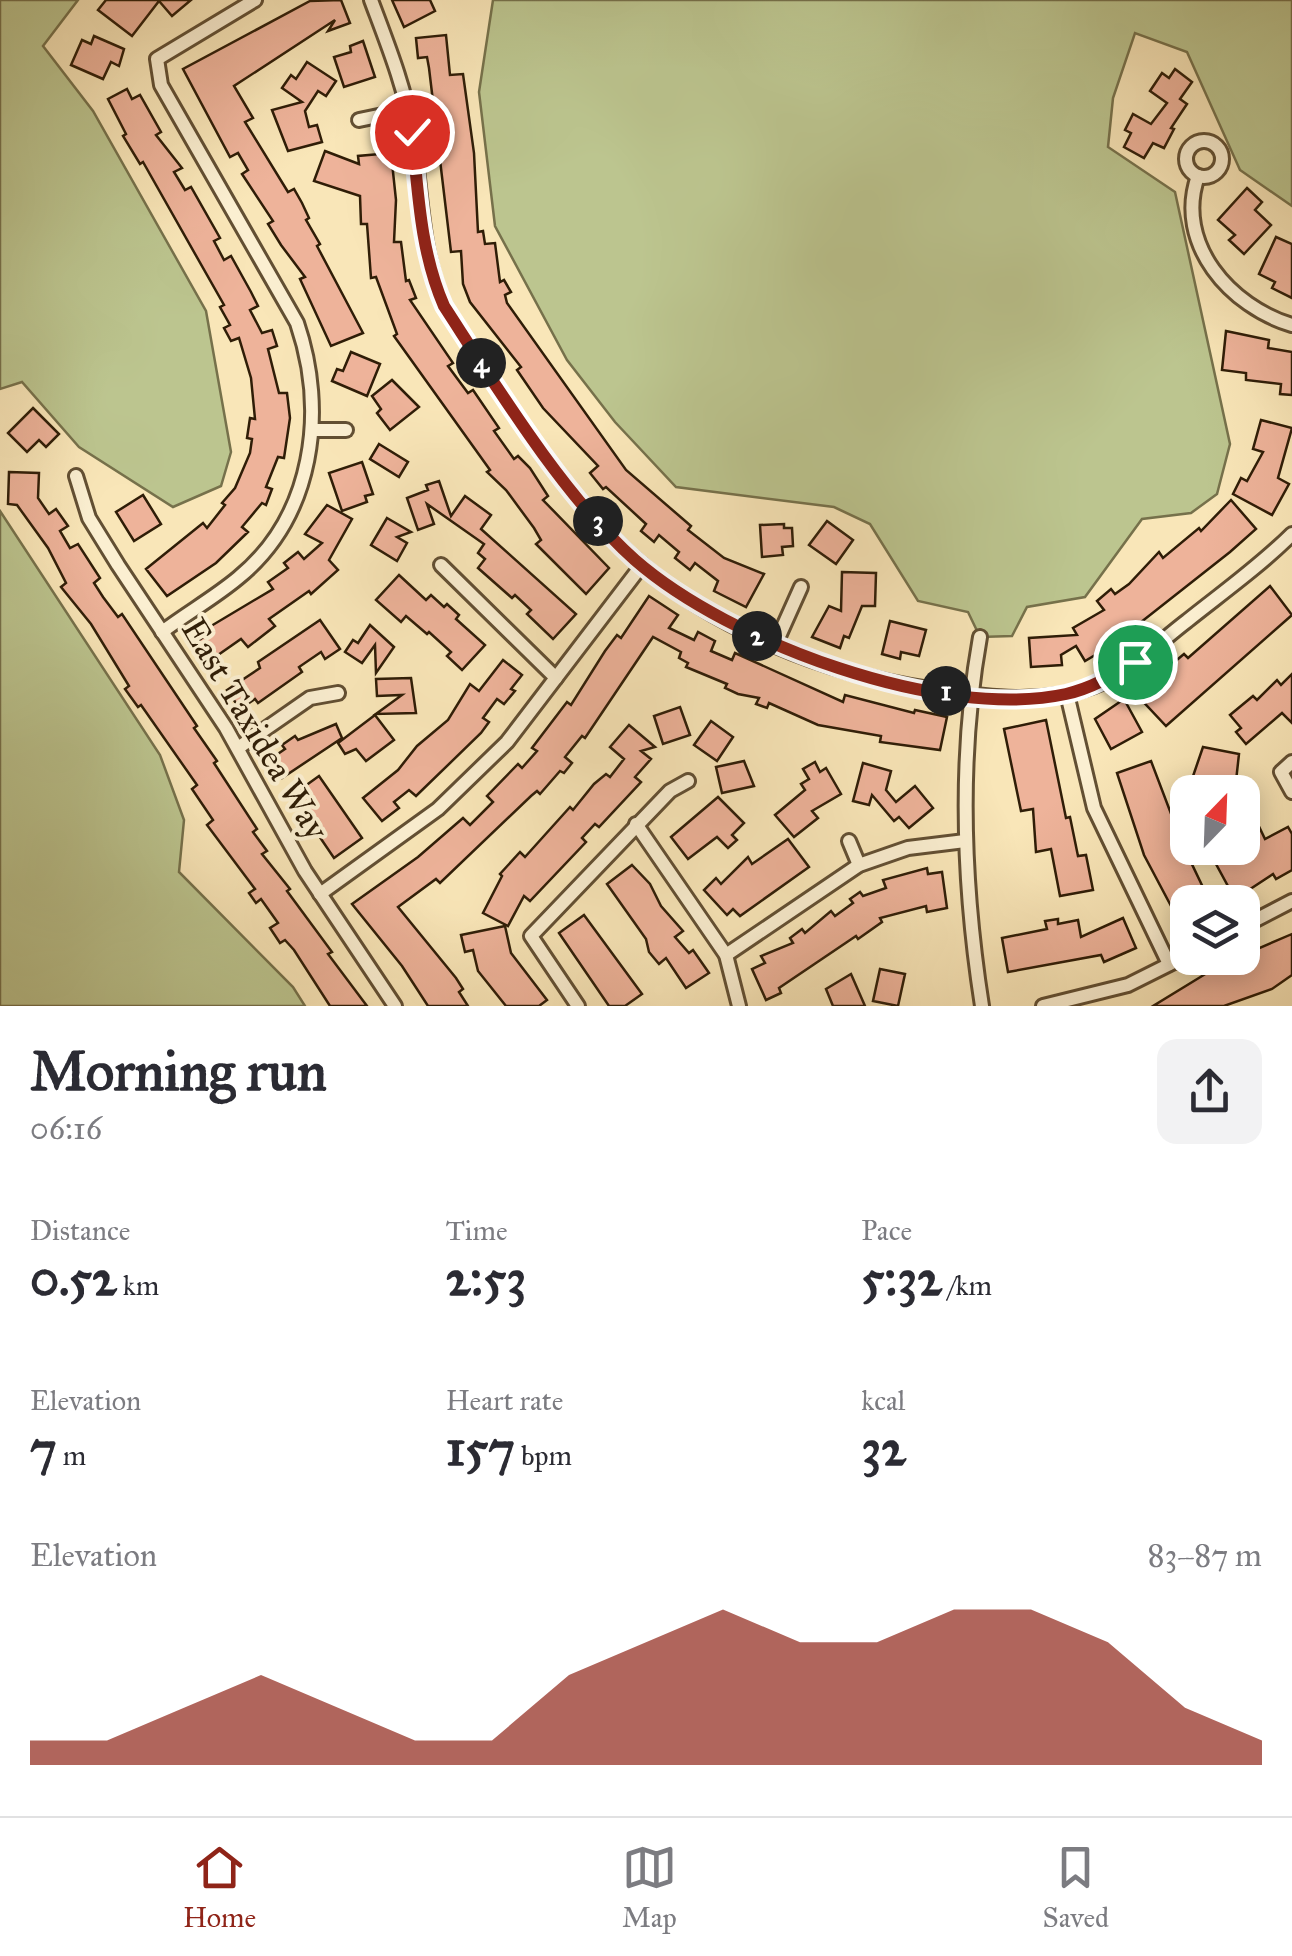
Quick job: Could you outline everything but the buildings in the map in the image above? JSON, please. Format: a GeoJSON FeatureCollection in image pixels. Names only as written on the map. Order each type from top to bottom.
{"type":"FeatureCollection","features":[{"type":"Feature","properties":{"kind":"street"},"geometry":{"type":"LineString","coordinates":[[162,632],[257,560],[292,506],[303,481],[312,430],[310,362],[297,324],[161,85],[157,59],[255,0]]}},
{"type":"Feature","properties":{"kind":"street"},"geometry":{"type":"LineString","coordinates":[[370,0],[407,110],[431,276],[444,306],[584,506],[642,565],[695,603],[775,645],[902,685],[971,695],[1034,698],[1098,685],[1135,662],[1292,534]]}},
{"type":"Feature","properties":{"kind":"street"},"geometry":{"type":"LineString","coordinates":[[359,120],[407,110]]}},
{"type":"Feature","properties":{"kind":"street"},"geometry":{"type":"LineString","coordinates":[[1198,176],[1193,215],[1202,252],[1221,283],[1245,305],[1292,325]]}},
{"type":"Feature","properties":{"kind":"street"},"geometry":{"type":"LineString","coordinates":[[312,430],[346,430]]}},
{"type":"Feature","properties":{"kind":"street","name":"East Taxidea Way"},"geometry":{"type":"LineString","coordinates":[[76,476],[90,518],[238,748],[320,894],[396,1006]]}},
{"type":"Feature","properties":{"kind":"street"},"geometry":{"type":"LineString","coordinates":[[441,565],[556,678]]}},
{"type":"Feature","properties":{"kind":"street"},"geometry":{"type":"LineString","coordinates":[[320,894],[438,809],[507,742],[642,565]]}},
{"type":"Feature","properties":{"kind":"street"},"geometry":{"type":"LineString","coordinates":[[775,645],[802,587]]}},
{"type":"Feature","properties":{"kind":"street"},"geometry":{"type":"LineString","coordinates":[[980,637],[971,695],[964,841],[971,933],[982,1006]]}},
{"type":"Feature","properties":{"kind":"street"},"geometry":{"type":"LineString","coordinates":[[238,748],[310,698],[338,693]]}},
{"type":"Feature","properties":{"kind":"street"},"geometry":{"type":"LineString","coordinates":[[1043,1006],[1128,985],[1169,964],[1094,808],[1067,694]]}},
{"type":"Feature","properties":{"kind":"street"},"geometry":{"type":"LineString","coordinates":[[1286,767],[1292,792]]}},
{"type":"Feature","properties":{"kind":"street"},"geometry":{"type":"LineString","coordinates":[[578,1006],[531,936],[636,824],[688,781]]}},
{"type":"Feature","properties":{"kind":"street"},"geometry":{"type":"LineString","coordinates":[[636,824],[726,955],[740,1006]]}},
{"type":"Feature","properties":{"kind":"street"},"geometry":{"type":"LineString","coordinates":[[849,841],[859,864]]}},
{"type":"Feature","properties":{"kind":"street"},"geometry":{"type":"LineString","coordinates":[[726,955],[859,864],[908,848],[964,841]]}},
{"type":"Feature","properties":{"kind":"street"},"geometry":{"type":"LineString","coordinates":[[1260,918],[1292,901]]}},
{"type":"Feature","properties":{"kind":"green space"},"geometry":{"type":"Polygon","coordinates":[[[0,0],[78,0],[43,46],[93,111],[206,311],[231,452],[221,486],[173,507],[79,447],[22,382],[0,389],[0,0]]]}},
{"type":"Feature","properties":{"kind":"green space"},"geometry":{"type":"Polygon","coordinates":[[[493,0],[1292,0],[1292,206],[1240,170],[1187,52],[1135,33],[1113,98],[1108,147],[1175,192],[1230,444],[1217,494],[1191,513],[1142,519],[1085,597],[1027,607],[1012,636],[980,637],[968,612],[918,601],[870,524],[834,507],[676,487],[615,422],[567,360],[495,226],[479,92],[493,0]]]}},
{"type":"Feature","properties":{"kind":"green space"},"geometry":{"type":"Polygon","coordinates":[[[0,511],[160,755],[184,820],[179,872],[293,987],[305,1006],[0,1006],[0,511]]]}},
{"type":"Feature","properties":{"kind":"route"},"geometry":{"type":"LineString","coordinates":[[412,132],[423,235],[431,276],[444,306],[584,506],[654,575],[695,603],[775,645],[831,666],[902,685],[997,699],[1034,698],[1098,685],[1135,662]]}}]}
